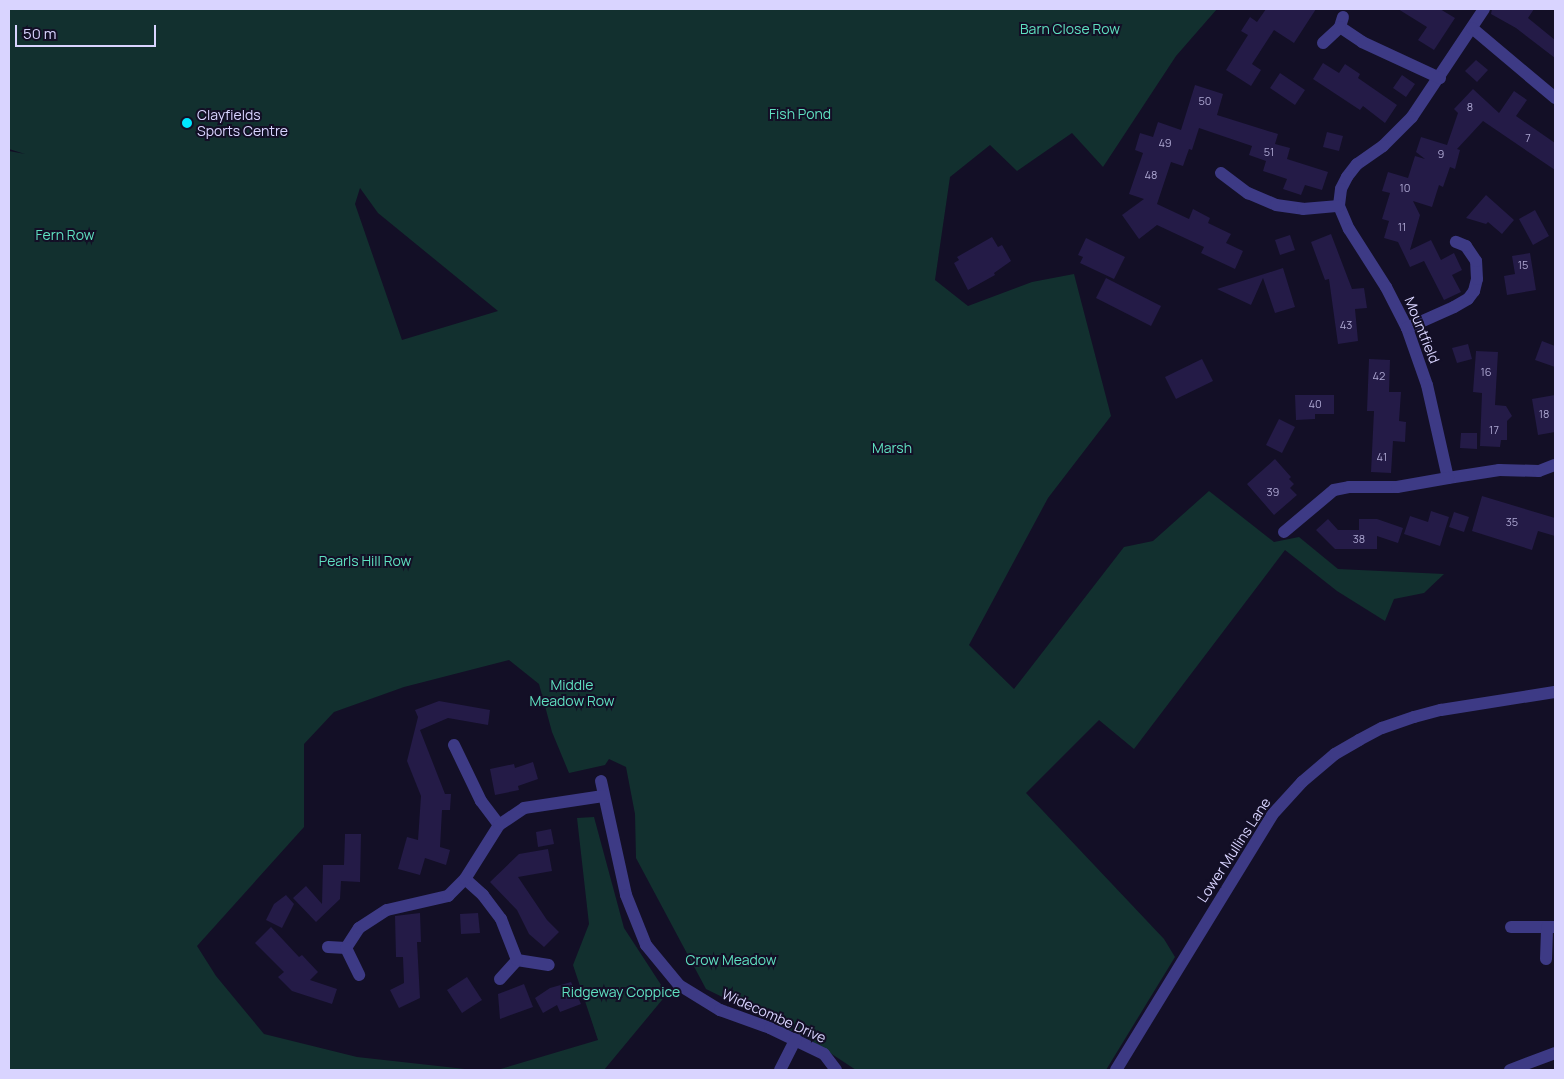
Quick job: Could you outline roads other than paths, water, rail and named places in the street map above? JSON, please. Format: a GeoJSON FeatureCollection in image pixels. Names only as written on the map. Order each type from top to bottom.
{"type":"FeatureCollection","features":[{"type":"Feature","properties":{"kind":"street"},"geometry":{"type":"LineString","coordinates":[[1221,173],[1248,192],[1276,205],[1303,209],[1339,206],[1341,189],[1347,177],[1358,164],[1383,146],[1412,117],[1440,78],[1484,9]]}},
{"type":"Feature","properties":{"kind":"street"},"geometry":{"type":"LineString","coordinates":[[1322,43],[1341,22],[1362,42],[1440,78]]}},
{"type":"Feature","properties":{"kind":"street"},"geometry":{"type":"LineString","coordinates":[[1472,28],[1555,98]]}},
{"type":"Feature","properties":{"kind":"street","name":"Mountfield"},"geometry":{"type":"LineString","coordinates":[[1339,206],[1349,229],[1386,287],[1407,328],[1427,385],[1448,478]]}},
{"type":"Feature","properties":{"kind":"street"},"geometry":{"type":"LineString","coordinates":[[1407,328],[1454,307],[1468,299],[1474,291],[1477,279],[1476,261],[1466,246],[1456,242]]}},
{"type":"Feature","properties":{"kind":"street"},"geometry":{"type":"LineString","coordinates":[[1284,532],[1334,490],[1348,487],[1397,487],[1499,470],[1538,471],[1555,464]]}},
{"type":"Feature","properties":{"kind":"street","name":"Lower Mullins Lane"},"geometry":{"type":"LineString","coordinates":[[1116,1070],[1272,815],[1307,777],[1335,754],[1358,740],[1382,728],[1414,717],[1555,692]]}},
{"type":"Feature","properties":{"kind":"street"},"geometry":{"type":"LineString","coordinates":[[454,745],[482,801],[499,825]]}},
{"type":"Feature","properties":{"kind":"street","name":"Widecombe Drive"},"geometry":{"type":"LineString","coordinates":[[601,781],[626,896],[646,945],[679,985],[720,1010],[796,1039],[824,1054],[836,1070]]}},
{"type":"Feature","properties":{"kind":"street"},"geometry":{"type":"LineString","coordinates":[[346,948],[359,928],[387,910],[448,896],[465,879],[499,825],[524,808],[603,796]]}},
{"type":"Feature","properties":{"kind":"street"},"geometry":{"type":"LineString","coordinates":[[465,879],[483,895],[501,919],[517,960]]}},
{"type":"Feature","properties":{"kind":"street"},"geometry":{"type":"LineString","coordinates":[[1511,927],[1551,927],[1546,959]]}},
{"type":"Feature","properties":{"kind":"street"},"geometry":{"type":"LineString","coordinates":[[328,947],[346,948]]}},
{"type":"Feature","properties":{"kind":"street"},"geometry":{"type":"LineString","coordinates":[[346,948],[359,975]]}},
{"type":"Feature","properties":{"kind":"street"},"geometry":{"type":"LineString","coordinates":[[517,960],[548,965]]}},
{"type":"Feature","properties":{"kind":"street"},"geometry":{"type":"LineString","coordinates":[[500,979],[517,960]]}},
{"type":"Feature","properties":{"kind":"street"},"geometry":{"type":"LineString","coordinates":[[780,1070],[796,1039]]}},
{"type":"Feature","properties":{"kind":"street"},"geometry":{"type":"LineString","coordinates":[[1510,1070],[1555,1053]]}},
{"type":"Feature","properties":{"kind":"place","name":"Clayfields Sports Centre"},"geometry":{"type":"Point","coordinates":[187,123]}},
{"type":"Feature","properties":{"kind":"park label","name":"Barn Close Row"},"geometry":{"type":"Point","coordinates":[1070,29]}},
{"type":"Feature","properties":{"kind":"park label","name":"Fish Pond"},"geometry":{"type":"Point","coordinates":[800,114]}},
{"type":"Feature","properties":{"kind":"park label","name":"Fern Row"},"geometry":{"type":"Point","coordinates":[65,235]}},
{"type":"Feature","properties":{"kind":"park label","name":"Marsh"},"geometry":{"type":"Point","coordinates":[892,448]}},
{"type":"Feature","properties":{"kind":"park label","name":"Pearls Hill Row"},"geometry":{"type":"Point","coordinates":[365,561]}},
{"type":"Feature","properties":{"kind":"park label","name":"Middle Meadow Row"},"geometry":{"type":"Point","coordinates":[572,694]}},
{"type":"Feature","properties":{"kind":"park label","name":"Crow Meadow"},"geometry":{"type":"Point","coordinates":[731,960]}},
{"type":"Feature","properties":{"kind":"park label","name":"Ridgeway Coppice"},"geometry":{"type":"Point","coordinates":[621,992]}}]}
